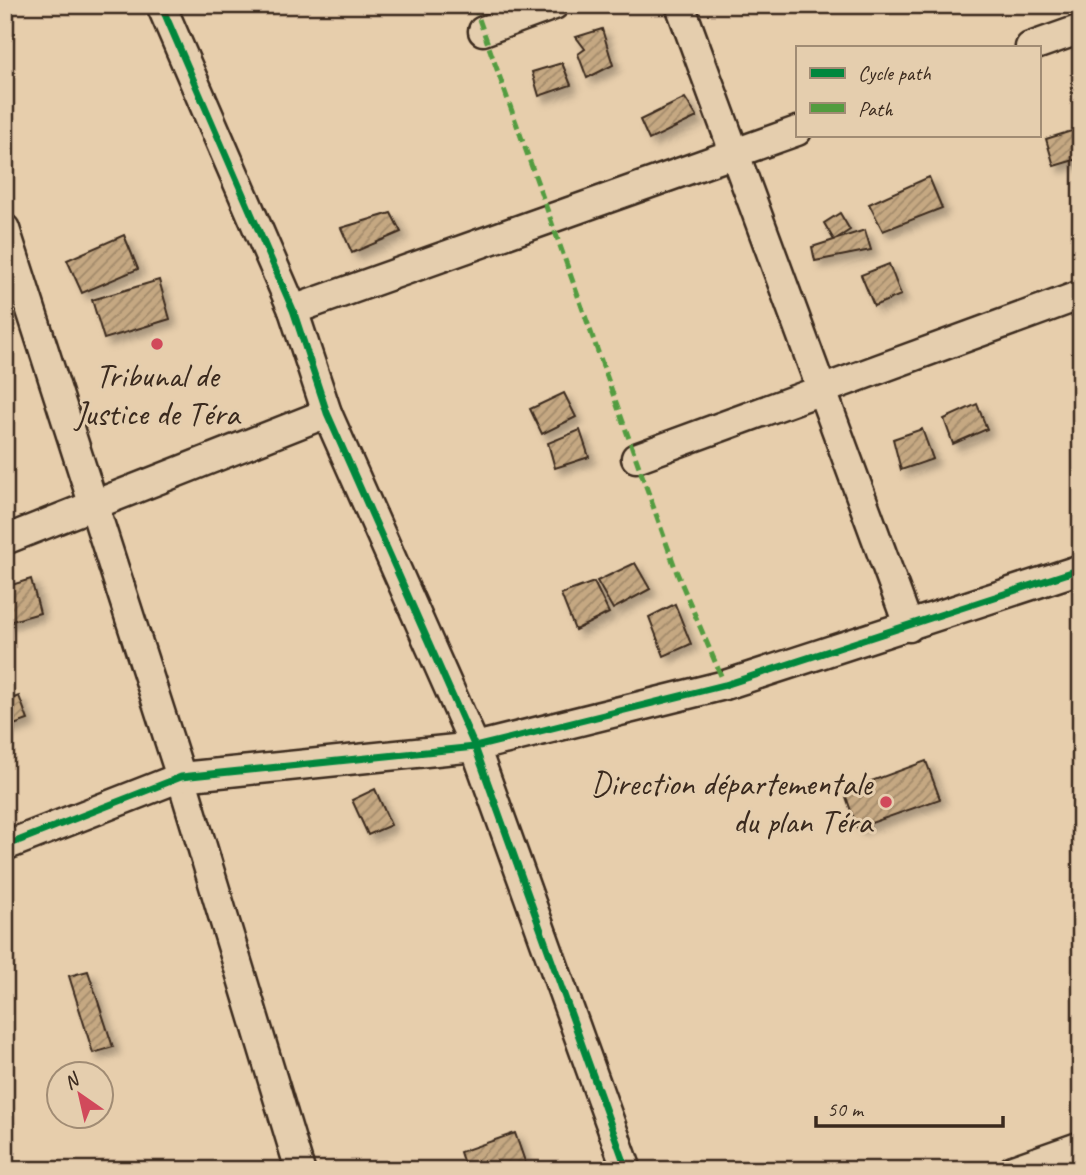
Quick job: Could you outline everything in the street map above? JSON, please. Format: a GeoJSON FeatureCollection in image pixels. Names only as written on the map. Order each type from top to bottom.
{"type":"FeatureCollection","features":[{"type":"Feature","properties":{"kind":"street"},"geometry":{"type":"LineString","coordinates":[[161,5],[293,310],[327,413],[475,747],[626,1170]]}},
{"type":"Feature","properties":{"kind":"street"},"geometry":{"type":"LineString","coordinates":[[483,31],[554,5]]}},
{"type":"Feature","properties":{"kind":"street"},"geometry":{"type":"LineString","coordinates":[[680,5],[909,627]]}},
{"type":"Feature","properties":{"kind":"street"},"geometry":{"type":"LineString","coordinates":[[1033,46],[1081,29]]}},
{"type":"Feature","properties":{"kind":"street"},"geometry":{"type":"LineString","coordinates":[[293,310],[796,131]]}},
{"type":"Feature","properties":{"kind":"street"},"geometry":{"type":"LineString","coordinates":[[7,240],[181,777],[300,1170]]}},
{"type":"Feature","properties":{"kind":"street"},"geometry":{"type":"LineString","coordinates":[[636,458],[1081,295]]}},
{"type":"Feature","properties":{"kind":"street"},"geometry":{"type":"LineString","coordinates":[[5,540],[95,507],[327,413]]}},
{"type":"Feature","properties":{"kind":"street"},"geometry":{"type":"LineString","coordinates":[[5,846],[181,777],[475,747],[725,685],[1081,569]]}},
{"type":"Feature","properties":{"kind":"street"},"geometry":{"type":"LineString","coordinates":[[1013,1170],[1081,1146]]}},
{"type":"Feature","properties":{"kind":"building"},"geometry":{"type":"Polygon","coordinates":[[[602,29],[613,65],[587,78],[578,54],[585,49],[576,37],[602,29]]]}},
{"type":"Feature","properties":{"kind":"building"},"geometry":{"type":"Polygon","coordinates":[[[562,63],[571,85],[539,96],[532,72],[562,63]]]}},
{"type":"Feature","properties":{"kind":"building"},"geometry":{"type":"Polygon","coordinates":[[[685,98],[697,117],[649,140],[640,120],[685,98]]]}},
{"type":"Feature","properties":{"kind":"building"},"geometry":{"type":"Polygon","coordinates":[[[1081,128],[1081,158],[1054,166],[1046,139],[1081,128]]]}},
{"type":"Feature","properties":{"kind":"building"},"geometry":{"type":"Polygon","coordinates":[[[929,177],[942,208],[883,231],[869,204],[929,177]]]}},
{"type":"Feature","properties":{"kind":"building"},"geometry":{"type":"Polygon","coordinates":[[[391,213],[401,232],[352,253],[341,228],[391,213]]]}},
{"type":"Feature","properties":{"kind":"building"},"geometry":{"type":"Polygon","coordinates":[[[840,213],[850,230],[834,240],[824,223],[840,213]]]}},
{"type":"Feature","properties":{"kind":"building"},"geometry":{"type":"Polygon","coordinates":[[[865,230],[871,250],[815,261],[812,247],[865,230]]]}},
{"type":"Feature","properties":{"kind":"building"},"geometry":{"type":"Polygon","coordinates":[[[124,235],[138,269],[82,293],[67,260],[124,235]]]}},
{"type":"Feature","properties":{"kind":"building"},"geometry":{"type":"Polygon","coordinates":[[[889,264],[901,295],[874,306],[861,275],[889,264]]]}},
{"type":"Feature","properties":{"kind":"building"},"geometry":{"type":"Polygon","coordinates":[[[159,280],[170,319],[104,339],[92,300],[159,280]]]}},
{"type":"Feature","properties":{"kind":"building"},"geometry":{"type":"Polygon","coordinates":[[[564,393],[576,417],[542,434],[530,409],[564,393]]]}},
{"type":"Feature","properties":{"kind":"building"},"geometry":{"type":"Polygon","coordinates":[[[977,404],[987,429],[953,444],[944,419],[977,404]]]}},
{"type":"Feature","properties":{"kind":"building"},"geometry":{"type":"Polygon","coordinates":[[[922,429],[933,459],[901,470],[893,439],[922,429]]]}},
{"type":"Feature","properties":{"kind":"building"},"geometry":{"type":"Polygon","coordinates":[[[580,430],[589,457],[555,468],[548,443],[580,430]]]}},
{"type":"Feature","properties":{"kind":"building"},"geometry":{"type":"Polygon","coordinates":[[[635,563],[650,589],[613,609],[597,581],[635,563]]]}},
{"type":"Feature","properties":{"kind":"building"},"geometry":{"type":"Polygon","coordinates":[[[31,579],[40,613],[5,623],[5,587],[31,579]]]}},
{"type":"Feature","properties":{"kind":"building"},"geometry":{"type":"Polygon","coordinates":[[[594,582],[609,613],[575,630],[561,594],[594,582]]]}},
{"type":"Feature","properties":{"kind":"building"},"geometry":{"type":"Polygon","coordinates":[[[675,604],[691,644],[664,656],[649,617],[675,604]]]}},
{"type":"Feature","properties":{"kind":"building"},"geometry":{"type":"Polygon","coordinates":[[[19,696],[28,720],[5,728],[5,701],[19,696]]]}},
{"type":"Feature","properties":{"kind":"building"},"geometry":{"type":"Polygon","coordinates":[[[926,761],[940,799],[857,828],[844,791],[926,761]]]}},
{"type":"Feature","properties":{"kind":"building"},"geometry":{"type":"Polygon","coordinates":[[[375,789],[391,825],[368,835],[352,800],[375,789]]]}},
{"type":"Feature","properties":{"kind":"building"},"geometry":{"type":"Polygon","coordinates":[[[88,971],[113,1047],[93,1053],[69,976],[88,971]]]}},
{"type":"Feature","properties":{"kind":"building"},"geometry":{"type":"Polygon","coordinates":[[[515,1133],[528,1170],[466,1170],[460,1152],[515,1133]]]}},
{"type":"Feature","properties":{"kind":"marked path"},"geometry":{"type":"LineString","coordinates":[[474,5],[677,573],[725,685]]}},
{"type":"Feature","properties":{"kind":"cycle path"},"geometry":{"type":"LineString","coordinates":[[161,5],[293,310],[327,413],[475,747],[627,1170]]}},
{"type":"Feature","properties":{"kind":"cycle path"},"geometry":{"type":"LineString","coordinates":[[5,846],[181,777],[475,747],[725,685],[1081,569]]}},
{"type":"Feature","properties":{"kind":"place","name":"Tribunal de Justice de Téra"},"geometry":{"type":"Point","coordinates":[157,344]}},
{"type":"Feature","properties":{"kind":"place","name":"Direction départementale du plan Téra"},"geometry":{"type":"Point","coordinates":[886,802]}}]}
